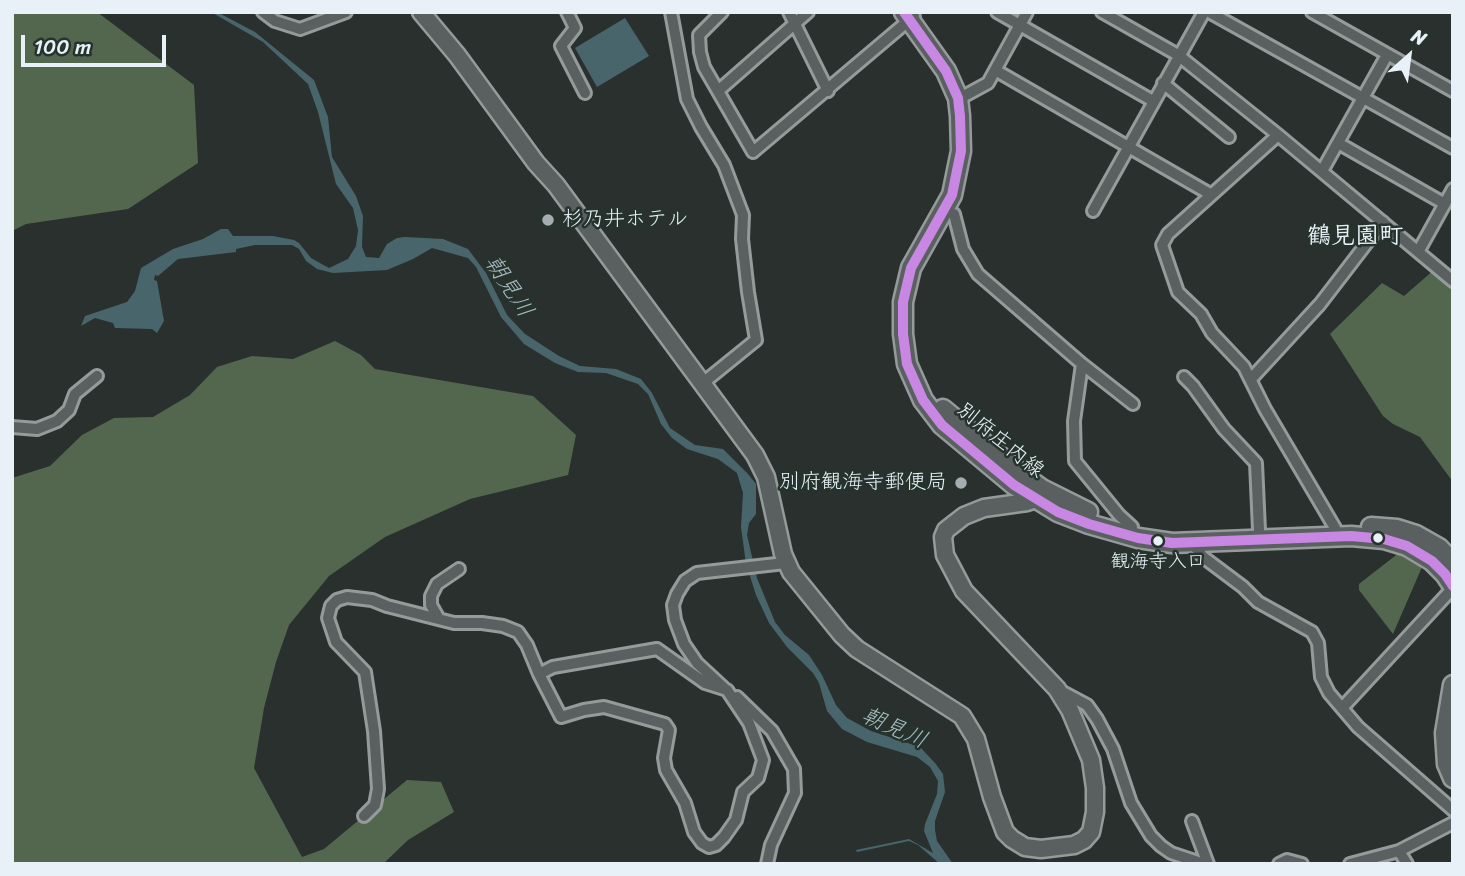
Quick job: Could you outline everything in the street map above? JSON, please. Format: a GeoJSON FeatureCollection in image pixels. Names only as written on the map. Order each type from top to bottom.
{"type":"FeatureCollection","features":[{"type":"Feature","properties":{"kind":"main road","name":"別府庄内線"},"geometry":{"type":"LineString","coordinates":[[911,15],[953,66],[966,95],[970,157],[967,181],[954,214],[927,255],[916,284],[910,322],[917,366],[929,391],[949,416],[1058,512],[1121,534],[1154,541],[1192,543],[1370,537],[1384,539],[1449,561]]}},
{"type":"Feature","properties":{"kind":"main road","name":"別府庄内線"},"geometry":{"type":"LineString","coordinates":[[911,15],[958,98],[961,151],[952,195],[919,252],[906,285],[902,318],[907,364],[923,400],[942,425],[1005,478],[1039,494],[1132,527],[1175,534],[1373,527],[1397,529],[1429,542],[1449,561],[1453,587]]}},
{"type":"Feature","properties":{"kind":"main road"},"geometry":{"type":"LineString","coordinates":[[1453,684],[1445,741],[1447,764],[1453,778]]}},
{"type":"Feature","properties":{"kind":"street"},"geometry":{"type":"LineString","coordinates":[[263,12],[275,21],[300,29],[346,12]]}},
{"type":"Feature","properties":{"kind":"street"},"geometry":{"type":"LineString","coordinates":[[421,12],[457,55],[703,383],[761,466],[775,509],[783,563],[849,642],[876,663],[962,716],[976,740],[1005,832],[1016,842],[1033,849],[1078,844],[1088,836],[1095,820],[1095,788],[1091,760],[1070,710],[1057,689],[964,591],[943,546],[944,533],[958,519],[984,508],[1039,494]]}},
{"type":"Feature","properties":{"kind":"street"},"geometry":{"type":"LineString","coordinates":[[566,12],[575,29],[561,46],[585,93]]}},
{"type":"Feature","properties":{"kind":"street"},"geometry":{"type":"LineString","coordinates":[[671,12],[687,99],[724,165],[743,215],[746,279],[756,340],[703,383]]}},
{"type":"Feature","properties":{"kind":"street"},"geometry":{"type":"LineString","coordinates":[[723,12],[699,35],[704,67],[753,152],[828,91],[911,15]]}},
{"type":"Feature","properties":{"kind":"street"},"geometry":{"type":"LineString","coordinates":[[789,12],[828,91]]}},
{"type":"Feature","properties":{"kind":"street"},"geometry":{"type":"LineString","coordinates":[[718,91],[808,12]]}},
{"type":"Feature","properties":{"kind":"street"},"geometry":{"type":"LineString","coordinates":[[998,12],[1153,101]]}},
{"type":"Feature","properties":{"kind":"street"},"geometry":{"type":"LineString","coordinates":[[966,95],[988,83],[1027,12]]}},
{"type":"Feature","properties":{"kind":"street"},"geometry":{"type":"LineString","coordinates":[[1102,12],[1178,55],[1453,281]]}},
{"type":"Feature","properties":{"kind":"street"},"geometry":{"type":"LineString","coordinates":[[1093,211],[1204,12]]}},
{"type":"Feature","properties":{"kind":"street"},"geometry":{"type":"LineString","coordinates":[[1209,12],[1453,148]]}},
{"type":"Feature","properties":{"kind":"street"},"geometry":{"type":"LineString","coordinates":[[1312,12],[1453,91]]}},
{"type":"Feature","properties":{"kind":"street"},"geometry":{"type":"LineString","coordinates":[[1322,171],[1387,55]]}},
{"type":"Feature","properties":{"kind":"street"},"geometry":{"type":"LineString","coordinates":[[995,70],[1210,194]]}},
{"type":"Feature","properties":{"kind":"street"},"geometry":{"type":"LineString","coordinates":[[1163,83],[1229,137]]}},
{"type":"Feature","properties":{"kind":"street"},"geometry":{"type":"LineString","coordinates":[[1278,135],[1168,234],[1163,248],[1178,292],[1201,314],[1212,333],[1244,367],[1265,409],[1335,528]]}},
{"type":"Feature","properties":{"kind":"street"},"geometry":{"type":"LineString","coordinates":[[1338,143],[1445,204]]}},
{"type":"Feature","properties":{"kind":"street"},"geometry":{"type":"LineString","coordinates":[[1418,252],[1453,189]]}},
{"type":"Feature","properties":{"kind":"street"},"geometry":{"type":"LineString","coordinates":[[954,214],[963,249],[978,274],[1082,364],[1133,404]]}},
{"type":"Feature","properties":{"kind":"street"},"geometry":{"type":"LineString","coordinates":[[1251,379],[1331,291],[1383,222]]}},
{"type":"Feature","properties":{"kind":"street"},"geometry":{"type":"LineString","coordinates":[[1082,364],[1074,421],[1075,461],[1132,527]]}},
{"type":"Feature","properties":{"kind":"street"},"geometry":{"type":"LineString","coordinates":[[12,427],[37,429],[57,421],[69,410],[75,394],[97,376]]}},
{"type":"Feature","properties":{"kind":"street"},"geometry":{"type":"LineString","coordinates":[[1184,377],[1224,429],[1254,459],[1257,467],[1259,530]]}},
{"type":"Feature","properties":{"kind":"street"},"geometry":{"type":"LineString","coordinates":[[1192,543],[1203,556],[1258,602],[1314,634],[1324,684],[1342,708],[1358,727],[1453,810]]}},
{"type":"Feature","properties":{"kind":"street"},"geometry":{"type":"LineString","coordinates":[[768,864],[771,845],[795,793],[794,769],[772,731],[744,703],[696,663],[679,631],[673,605],[685,581],[697,573],[713,569],[783,563]]}},
{"type":"Feature","properties":{"kind":"street"},"geometry":{"type":"LineString","coordinates":[[439,619],[430,606],[431,596],[437,584],[459,569]]}},
{"type":"Feature","properties":{"kind":"street"},"geometry":{"type":"LineString","coordinates":[[1342,708],[1453,587]]}},
{"type":"Feature","properties":{"kind":"street"},"geometry":{"type":"LineString","coordinates":[[364,816],[375,805],[378,789],[374,731],[365,672],[336,642],[328,618],[331,606],[337,600],[356,597],[454,623],[482,623],[503,626],[518,632],[527,645],[539,674],[561,717],[604,707],[665,724],[669,727],[664,758],[666,770],[685,803],[694,832],[706,846],[713,848],[736,820],[741,796],[758,778],[763,765],[762,754],[749,723],[727,690],[705,683],[657,649],[553,667],[539,674]]}},
{"type":"Feature","properties":{"kind":"street"},"geometry":{"type":"LineString","coordinates":[[1057,689],[1087,705],[1097,719],[1113,749],[1131,803],[1151,835],[1171,853],[1206,864]]}},
{"type":"Feature","properties":{"kind":"street"},"geometry":{"type":"LineString","coordinates":[[1192,821],[1206,864]]}},
{"type":"Feature","properties":{"kind":"street"},"geometry":{"type":"LineString","coordinates":[[1350,864],[1399,851],[1453,823]]}},
{"type":"Feature","properties":{"kind":"street"},"geometry":{"type":"LineString","coordinates":[[1399,851],[1407,864]]}},
{"type":"Feature","properties":{"kind":"street"},"geometry":{"type":"LineString","coordinates":[[1279,864],[1287,860],[1298,863]]}},
{"type":"Feature","properties":{"kind":"green space"},"geometry":{"type":"Polygon","coordinates":[[[12,12],[97,12],[194,85],[198,163],[128,209],[26,224],[12,231],[12,12]]]}},
{"type":"Feature","properties":{"kind":"green space"},"geometry":{"type":"Polygon","coordinates":[[[1435,269],[1453,285],[1453,482],[1420,437],[1383,416],[1330,334],[1382,283],[1404,296],[1435,269]]]}},
{"type":"Feature","properties":{"kind":"green space"},"geometry":{"type":"Polygon","coordinates":[[[335,341],[361,355],[375,369],[533,396],[576,435],[568,475],[470,499],[385,537],[329,576],[289,625],[276,662],[264,708],[254,768],[302,857],[324,849],[407,780],[441,782],[454,812],[408,840],[383,864],[12,864],[12,478],[50,466],[82,435],[114,418],[153,417],[190,395],[217,367],[252,356],[293,359],[335,341]]]}},
{"type":"Feature","properties":{"kind":"green space"},"geometry":{"type":"Polygon","coordinates":[[[1400,552],[1422,567],[1393,634],[1359,590],[1359,584],[1400,552]]]}},
{"type":"Feature","properties":{"kind":"water"},"geometry":{"type":"Polygon","coordinates":[[[211,12],[217,12],[255,32],[314,80],[328,117],[332,157],[356,196],[363,216],[362,247],[366,257],[379,258],[387,244],[405,237],[443,239],[468,249],[486,273],[507,315],[525,334],[580,366],[616,369],[641,379],[652,393],[670,428],[695,445],[723,449],[748,474],[756,484],[756,514],[749,523],[747,535],[757,578],[775,622],[785,635],[809,655],[836,705],[847,718],[871,731],[920,747],[935,763],[943,774],[945,792],[935,821],[935,830],[937,841],[953,864],[940,864],[918,845],[909,841],[857,852],[856,850],[909,839],[933,853],[924,831],[937,794],[938,781],[930,767],[917,757],[867,742],[842,729],[827,711],[819,683],[813,673],[787,647],[769,623],[746,564],[741,527],[743,493],[737,473],[718,459],[687,449],[672,438],[661,424],[648,394],[638,384],[606,373],[578,372],[555,363],[524,344],[501,317],[476,267],[468,258],[432,248],[387,270],[333,273],[317,269],[292,245],[255,245],[236,249],[236,252],[178,259],[158,276],[155,275],[164,321],[157,333],[152,329],[115,328],[113,323],[95,318],[81,326],[85,316],[127,302],[135,291],[141,268],[173,249],[203,239],[221,229],[228,229],[233,236],[273,236],[294,240],[311,258],[329,268],[348,259],[356,246],[358,230],[353,208],[336,184],[308,84],[263,42],[211,12]]]}},
{"type":"Feature","properties":{"kind":"water"},"geometry":{"type":"Polygon","coordinates":[[[625,18],[649,56],[597,87],[575,48],[625,18]]]}},
{"type":"Feature","properties":{"kind":"transit line"},"geometry":{"type":"LineString","coordinates":[[904,12],[946,71],[958,98],[960,116],[961,151],[952,195],[911,268],[903,302],[907,364],[923,400],[942,425],[1014,485],[1058,512],[1089,524],[1138,538],[1172,543],[1351,536],[1384,539],[1407,546],[1432,561],[1453,586]]}},
{"type":"Feature","properties":{"kind":"place","name":"杉乃井ホテル"},"geometry":{"type":"Point","coordinates":[548,220]}},
{"type":"Feature","properties":{"kind":"place","name":"別府観海寺郵便局"},"geometry":{"type":"Point","coordinates":[961,483]}},
{"type":"Feature","properties":{"kind":"place","name":"観海寺入口"},"geometry":{"type":"Point","coordinates":[1158,541]}},
{"type":"Feature","properties":{"kind":"district","name":"鶴見園町"},"geometry":{"type":"Point","coordinates":[1355,237]}},
{"type":"Feature","properties":{"kind":"water label","name":"朝見川"},"geometry":{"type":"Point","coordinates":[508,287]}},
{"type":"Feature","properties":{"kind":"water label","name":"朝見川"},"geometry":{"type":"Point","coordinates":[894,729]}}]}
